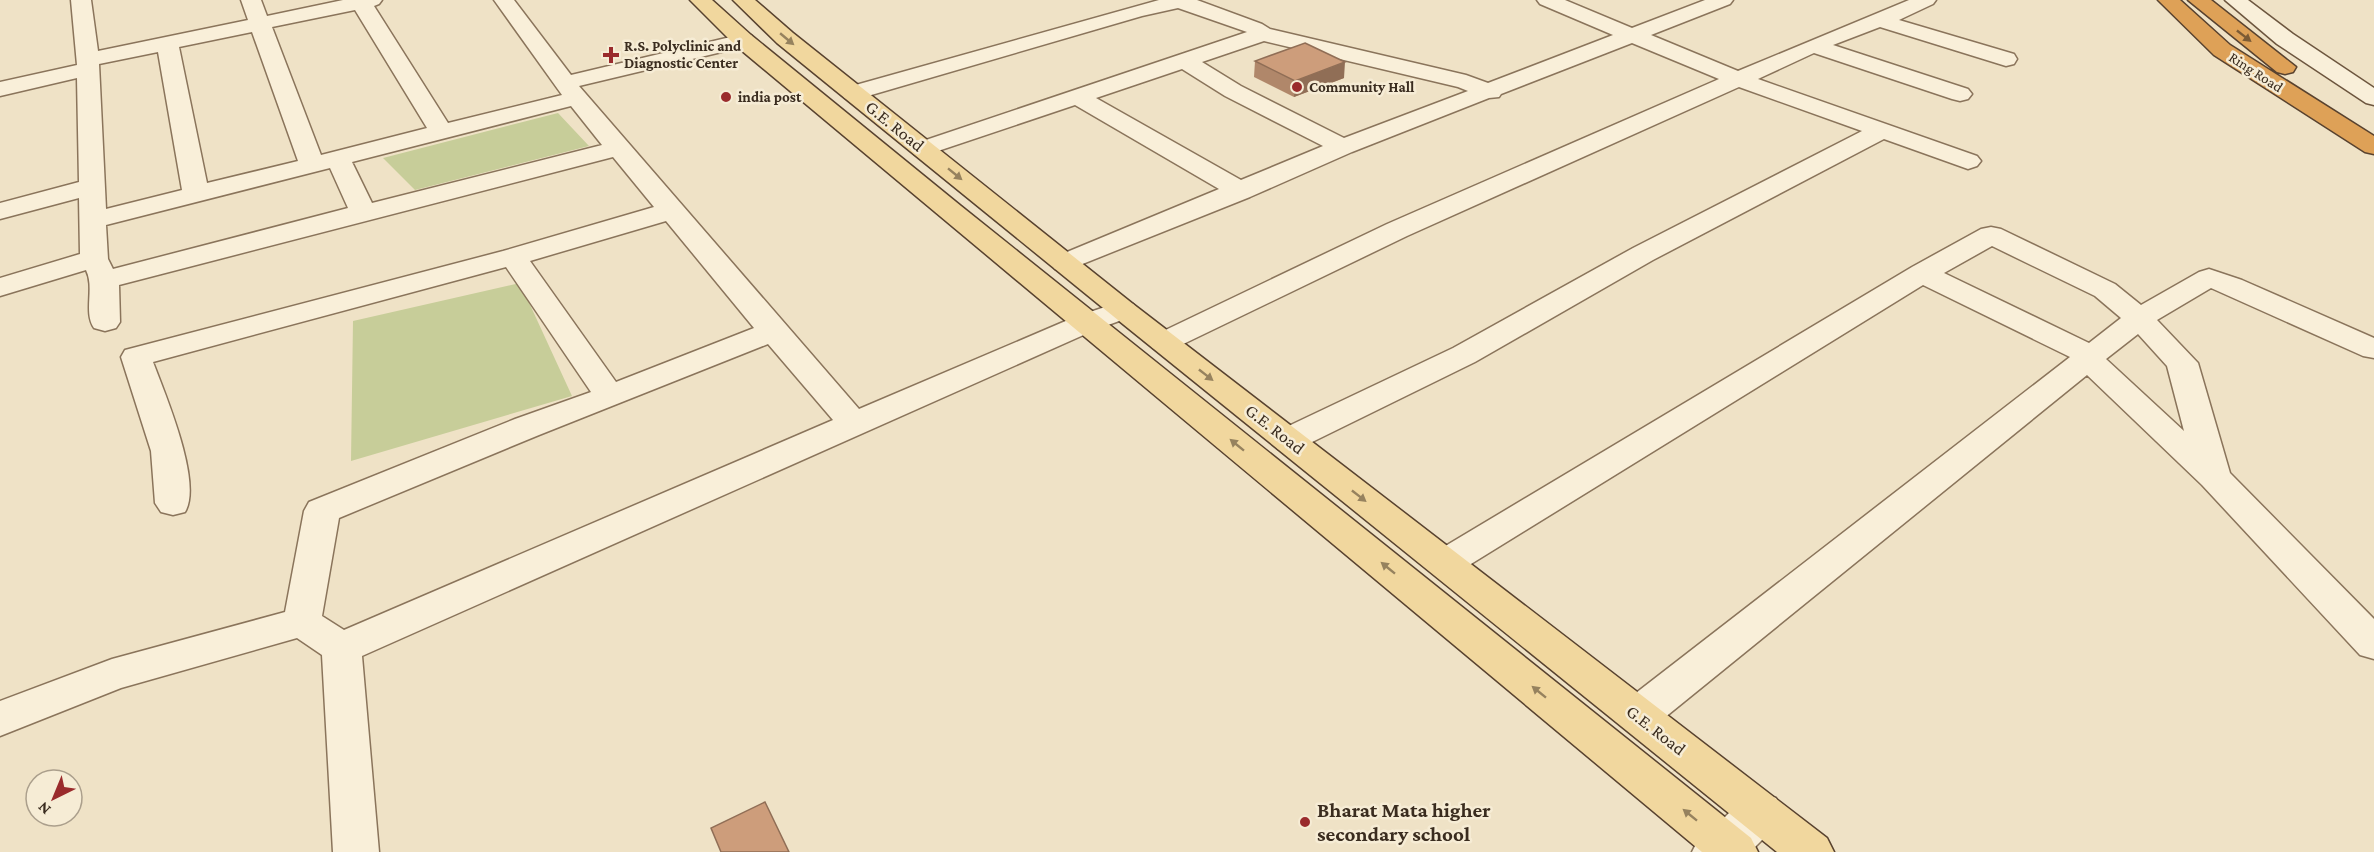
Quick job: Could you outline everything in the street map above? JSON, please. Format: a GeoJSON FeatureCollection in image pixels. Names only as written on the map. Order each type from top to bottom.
{"type":"FeatureCollection","features":[{"type":"Feature","properties":{"kind":"highway","name":"Ring Road"},"geometry":{"type":"LineString","coordinates":[[2168,0],[2222,50],[2363,130]]}},
{"type":"Feature","properties":{"kind":"highway"},"geometry":{"type":"LineString","coordinates":[[2198,0],[2327,97],[2363,130],[2374,147]]}},
{"type":"Feature","properties":{"kind":"main road"},"geometry":{"type":"LineString","coordinates":[[700,0],[744,40],[1726,850]]}},
{"type":"Feature","properties":{"kind":"main road","name":"G.E. Road"},"geometry":{"type":"LineString","coordinates":[[744,0],[785,38],[1123,310],[1811,852]]}},
{"type":"Feature","properties":{"kind":"street"},"geometry":{"type":"LineString","coordinates":[[81,0],[88,64],[93,220],[105,322]]}},
{"type":"Feature","properties":{"kind":"street"},"geometry":{"type":"LineString","coordinates":[[251,0],[312,165]]}},
{"type":"Feature","properties":{"kind":"street"},"geometry":{"type":"LineString","coordinates":[[504,0],[571,91],[618,148],[854,424]]}},
{"type":"Feature","properties":{"kind":"street"},"geometry":{"type":"LineString","coordinates":[[1547,0],[1738,79],[1968,161]]}},
{"type":"Feature","properties":{"kind":"street"},"geometry":{"type":"LineString","coordinates":[[1164,342],[1397,230],[1813,46],[1869,23],[1882,21],[1926,0]]}},
{"type":"Feature","properties":{"kind":"street"},"geometry":{"type":"LineString","coordinates":[[2235,0],[2285,39],[2374,98]]}},
{"type":"Feature","properties":{"kind":"street"},"geometry":{"type":"LineString","coordinates":[[0,89],[167,43],[367,1],[441,132]]}},
{"type":"Feature","properties":{"kind":"street"},"geometry":{"type":"LineString","coordinates":[[854,93],[1125,14],[1184,1],[1255,28],[1263,34],[1466,82],[1491,92]]}},
{"type":"Feature","properties":{"kind":"street"},"geometry":{"type":"LineString","coordinates":[[1065,263],[1343,147],[1632,36],[1706,2]]}},
{"type":"Feature","properties":{"kind":"street"},"geometry":{"type":"LineString","coordinates":[[1882,21],[2006,59]]}},
{"type":"Feature","properties":{"kind":"street"},"geometry":{"type":"LineString","coordinates":[[923,149],[1263,34]]}},
{"type":"Feature","properties":{"kind":"street"},"geometry":{"type":"LineString","coordinates":[[93,220],[441,132],[744,40]]}},
{"type":"Feature","properties":{"kind":"street"},"geometry":{"type":"LineString","coordinates":[[167,43],[196,194]]}},
{"type":"Feature","properties":{"kind":"street"},"geometry":{"type":"LineString","coordinates":[[1813,46],[1960,94]]}},
{"type":"Feature","properties":{"kind":"street"},"geometry":{"type":"LineString","coordinates":[[1183,60],[1233,91],[1343,147]]}},
{"type":"Feature","properties":{"kind":"street"},"geometry":{"type":"LineString","coordinates":[[1075,96],[1241,191]]}},
{"type":"Feature","properties":{"kind":"street"},"geometry":{"type":"LineString","coordinates":[[2363,130],[2374,155]]}},
{"type":"Feature","properties":{"kind":"street"},"geometry":{"type":"LineString","coordinates":[[1290,441],[1464,355],[1643,254],[1882,131]]}},
{"type":"Feature","properties":{"kind":"street"},"geometry":{"type":"LineString","coordinates":[[0,287],[100,270],[388,208],[618,148]]}},
{"type":"Feature","properties":{"kind":"street"},"geometry":{"type":"LineString","coordinates":[[338,158],[363,212]]}},
{"type":"Feature","properties":{"kind":"street"},"geometry":{"type":"LineString","coordinates":[[0,211],[92,186]]}},
{"type":"Feature","properties":{"kind":"street"},"geometry":{"type":"LineString","coordinates":[[173,504],[168,451],[136,357],[513,257],[671,211]]}},
{"type":"Feature","properties":{"kind":"street"},"geometry":{"type":"LineString","coordinates":[[1445,564],[1922,273],[1991,235],[2105,290],[2139,318],[2182,363],[2214,477]]}},
{"type":"Feature","properties":{"kind":"street"},"geometry":{"type":"LineString","coordinates":[[513,257],[610,396]]}},
{"type":"Feature","properties":{"kind":"street"},"geometry":{"type":"LineString","coordinates":[[1922,273],[2090,357],[2214,477],[2374,644]]}},
{"type":"Feature","properties":{"kind":"street"},"geometry":{"type":"LineString","coordinates":[[1638,716],[2139,318],[2209,278],[2374,349]]}},
{"type":"Feature","properties":{"kind":"street"},"geometry":{"type":"LineString","coordinates":[[341,648],[1086,323],[1123,310]]}},
{"type":"Feature","properties":{"kind":"street"},"geometry":{"type":"LineString","coordinates":[[302,622],[322,511],[527,427],[773,331]]}},
{"type":"Feature","properties":{"kind":"street"},"geometry":{"type":"LineString","coordinates":[[0,719],[112,675],[302,622],[341,648]]}},
{"type":"Feature","properties":{"kind":"street"},"geometry":{"type":"LineString","coordinates":[[341,648],[356,852]]}},
{"type":"Feature","properties":{"kind":"street"},"geometry":{"type":"LineString","coordinates":[[1726,850],[1760,812]]}},
{"type":"Feature","properties":{"kind":"green space"},"geometry":{"type":"Polygon","coordinates":[[[558,113],[589,146],[415,190],[383,158],[558,113]]]}},
{"type":"Feature","properties":{"kind":"green space"},"geometry":{"type":"Polygon","coordinates":[[[520,283],[572,396],[351,461],[353,321],[520,283]]]}},
{"type":"Feature","properties":{"kind":"building"},"geometry":{"type":"Polygon","coordinates":[[[1305,43],[1345,62],[1295,81],[1255,61],[1305,43]]]}},
{"type":"Feature","properties":{"kind":"building"},"geometry":{"type":"Polygon","coordinates":[[[765,802],[789,852],[721,852],[711,828],[765,802]]]}},
{"type":"Feature","properties":{"kind":"place","name":"R.S. Polyclinic and Diagnostic Center"},"geometry":{"type":"Point","coordinates":[611,55]}},
{"type":"Feature","properties":{"kind":"place","name":"Community Hall"},"geometry":{"type":"Point","coordinates":[1297,87]}},
{"type":"Feature","properties":{"kind":"place","name":"india post"},"geometry":{"type":"Point","coordinates":[726,97]}},
{"type":"Feature","properties":{"kind":"place","name":"Bharat Mata higher secondary school"},"geometry":{"type":"Point","coordinates":[1305,822]}}]}
